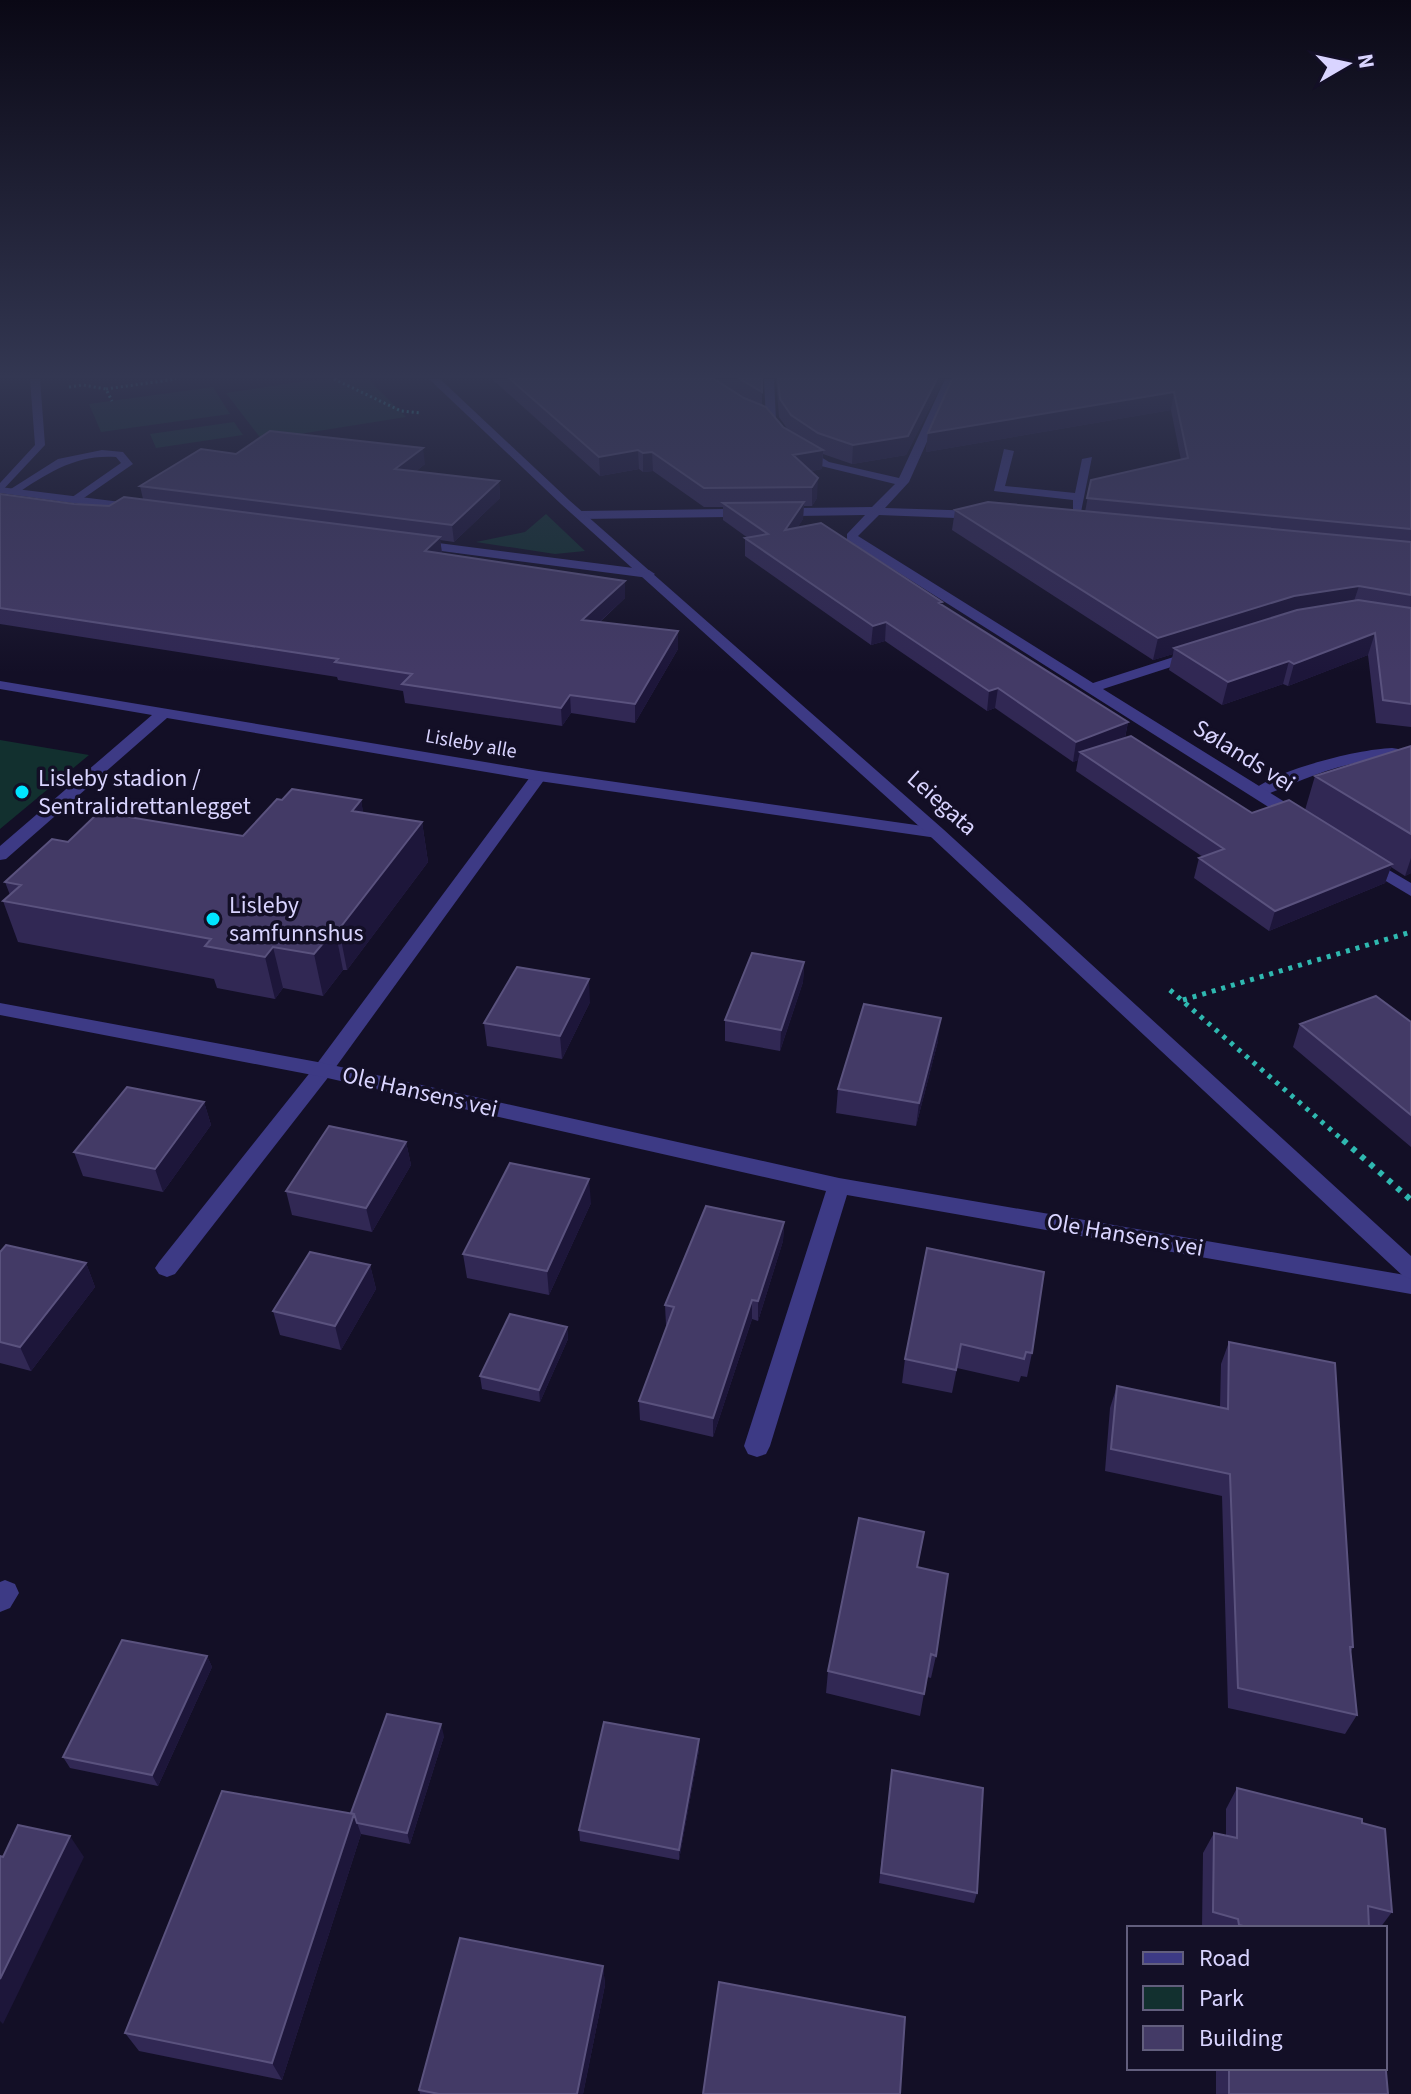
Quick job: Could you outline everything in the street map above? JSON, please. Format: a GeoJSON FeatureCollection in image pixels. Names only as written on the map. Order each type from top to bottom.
{"type":"FeatureCollection","features":[{"type":"Feature","properties":{"kind":"street"},"geometry":{"type":"LineString","coordinates":[[4,491],[30,477]]}},
{"type":"Feature","properties":{"kind":"street"},"geometry":{"type":"LineString","coordinates":[[74,500],[108,477]]}},
{"type":"Feature","properties":{"kind":"street","name":"Leiegata"},"geometry":{"type":"LineString","coordinates":[[539,477],[937,833],[1411,1270]]}},
{"type":"Feature","properties":{"kind":"street"},"geometry":{"type":"LineString","coordinates":[[880,477],[903,482]]}},
{"type":"Feature","properties":{"kind":"street"},"geometry":{"type":"LineString","coordinates":[[875,511],[905,477]]}},
{"type":"Feature","properties":{"kind":"street"},"geometry":{"type":"LineString","coordinates":[[1001,477],[998,489],[1079,497]]}},
{"type":"Feature","properties":{"kind":"street"},"geometry":{"type":"LineString","coordinates":[[1075,525],[1084,477]]}},
{"type":"Feature","properties":{"kind":"street"},"geometry":{"type":"LineString","coordinates":[[4,491],[154,510]]}},
{"type":"Feature","properties":{"kind":"street"},"geometry":{"type":"LineString","coordinates":[[580,515],[875,511],[998,517]]}},
{"type":"Feature","properties":{"kind":"street","name":"Sølands vei"},"geometry":{"type":"LineString","coordinates":[[875,511],[851,537],[1309,825]]}},
{"type":"Feature","properties":{"kind":"street"},"geometry":{"type":"LineString","coordinates":[[399,542],[649,574]]}},
{"type":"Feature","properties":{"kind":"street"},"geometry":{"type":"LineString","coordinates":[[1091,688],[1204,652]]}},
{"type":"Feature","properties":{"kind":"street","name":"Lisleby alle"},"geometry":{"type":"LineString","coordinates":[[0,685],[539,776],[937,833]]}},
{"type":"Feature","properties":{"kind":"street"},"geometry":{"type":"LineString","coordinates":[[0,855],[165,712]]}},
{"type":"Feature","properties":{"kind":"street"},"geometry":{"type":"LineString","coordinates":[[1259,792],[1366,753],[1398,752],[1411,756]]}},
{"type":"Feature","properties":{"kind":"street"},"geometry":{"type":"LineString","coordinates":[[167,1268],[323,1070],[539,776]]}},
{"type":"Feature","properties":{"kind":"street"},"geometry":{"type":"LineString","coordinates":[[1346,849],[1411,891]]}},
{"type":"Feature","properties":{"kind":"street","name":"Ole Hansens vei"},"geometry":{"type":"LineString","coordinates":[[0,1009],[323,1070],[839,1186],[1411,1285]]}},
{"type":"Feature","properties":{"kind":"street"},"geometry":{"type":"LineString","coordinates":[[757,1446],[839,1186]]}},
{"type":"Feature","properties":{"kind":"path"},"geometry":{"type":"LineString","coordinates":[[1182,1000],[1411,932]]}},
{"type":"Feature","properties":{"kind":"green space"},"geometry":{"type":"Polygon","coordinates":[[[546,514],[585,551],[555,554],[476,542],[525,532],[546,514]]]}},
{"type":"Feature","properties":{"kind":"green space","name":"Lisleby stadion / Sentralidrettanlegget"},"geometry":{"type":"Polygon","coordinates":[[[0,740],[89,755],[0,829],[0,740]]]}},
{"type":"Feature","properties":{"kind":"building"},"geometry":{"type":"Polygon","coordinates":[[[155,477],[462,477],[499,481],[452,525],[140,486],[155,477]]]}},
{"type":"Feature","properties":{"kind":"building"},"geometry":{"type":"Polygon","coordinates":[[[688,477],[818,478],[812,487],[704,488],[688,477]]]}},
{"type":"Feature","properties":{"kind":"building"},"geometry":{"type":"Polygon","coordinates":[[[1105,477],[1411,477],[1411,529],[1087,498],[1091,480],[1105,477]]]}},
{"type":"Feature","properties":{"kind":"building"},"geometry":{"type":"Polygon","coordinates":[[[0,494],[109,506],[124,497],[440,537],[425,551],[625,581],[582,620],[678,631],[635,704],[570,695],[561,708],[402,684],[412,674],[335,662],[338,659],[0,608],[0,494]]]}},
{"type":"Feature","properties":{"kind":"building"},"geometry":{"type":"Polygon","coordinates":[[[804,502],[785,530],[821,523],[942,602],[939,603],[1128,722],[1076,742],[998,688],[989,691],[886,622],[873,626],[745,538],[768,534],[723,503],[804,502]]]}},
{"type":"Feature","properties":{"kind":"building"},"geometry":{"type":"Polygon","coordinates":[[[988,502],[1411,542],[1411,595],[1359,586],[1294,596],[1158,638],[955,510],[988,502]]]}},
{"type":"Feature","properties":{"kind":"building"},"geometry":{"type":"Polygon","coordinates":[[[1358,600],[1411,608],[1411,704],[1383,700],[1375,633],[1294,664],[1289,661],[1228,682],[1174,648],[1297,610],[1358,600]]]}},
{"type":"Feature","properties":{"kind":"building"},"geometry":{"type":"Polygon","coordinates":[[[1131,736],[1252,813],[1289,800],[1392,864],[1275,911],[1199,858],[1224,849],[1080,752],[1131,736]]]}},
{"type":"Feature","properties":{"kind":"building"},"geometry":{"type":"Polygon","coordinates":[[[1411,746],[1411,834],[1315,776],[1411,746]]]}},
{"type":"Feature","properties":{"kind":"building"},"geometry":{"type":"Polygon","coordinates":[[[292,789],[361,800],[352,811],[422,822],[339,929],[335,929],[314,954],[273,947],[265,957],[205,946],[211,939],[3,901],[21,885],[5,882],[52,839],[68,842],[99,812],[243,836],[277,799],[282,800],[292,789]]]}},
{"type":"Feature","properties":{"kind":"building"},"geometry":{"type":"Polygon","coordinates":[[[752,953],[804,962],[781,1030],[725,1020],[752,953]]]}},
{"type":"Feature","properties":{"kind":"building"},"geometry":{"type":"Polygon","coordinates":[[[517,967],[589,979],[560,1036],[484,1023],[517,967]]]}},
{"type":"Feature","properties":{"kind":"building"},"geometry":{"type":"Polygon","coordinates":[[[1376,996],[1411,1022],[1411,1115],[1300,1024],[1376,996]]]}},
{"type":"Feature","properties":{"kind":"building"},"geometry":{"type":"Polygon","coordinates":[[[864,1004],[941,1018],[919,1103],[838,1089],[864,1004]]]}},
{"type":"Feature","properties":{"kind":"building"},"geometry":{"type":"Polygon","coordinates":[[[127,1087],[204,1102],[155,1169],[74,1152],[127,1087]]]}},
{"type":"Feature","properties":{"kind":"building"},"geometry":{"type":"Polygon","coordinates":[[[329,1126],[406,1142],[366,1208],[286,1191],[329,1126]]]}},
{"type":"Feature","properties":{"kind":"building"},"geometry":{"type":"Polygon","coordinates":[[[510,1163],[589,1179],[547,1271],[463,1254],[510,1163]]]}},
{"type":"Feature","properties":{"kind":"building"},"geometry":{"type":"Polygon","coordinates":[[[706,1206],[784,1222],[758,1301],[752,1300],[713,1418],[639,1401],[674,1307],[665,1305],[706,1206]]]}},
{"type":"Feature","properties":{"kind":"building"},"geometry":{"type":"Polygon","coordinates":[[[6,1245],[86,1263],[20,1347],[0,1342],[0,1252],[6,1245]]]}},
{"type":"Feature","properties":{"kind":"building"},"geometry":{"type":"Polygon","coordinates":[[[927,1248],[1044,1272],[1032,1353],[1026,1352],[1024,1359],[961,1344],[956,1370],[905,1359],[927,1248]]]}},
{"type":"Feature","properties":{"kind":"building"},"geometry":{"type":"Polygon","coordinates":[[[310,1252],[370,1265],[335,1326],[273,1311],[310,1252]]]}},
{"type":"Feature","properties":{"kind":"building"},"geometry":{"type":"Polygon","coordinates":[[[510,1314],[567,1327],[539,1390],[480,1376],[510,1314]]]}},
{"type":"Feature","properties":{"kind":"building"},"geometry":{"type":"Polygon","coordinates":[[[1229,1342],[1335,1363],[1353,1647],[1350,1647],[1357,1715],[1238,1688],[1230,1474],[1111,1449],[1117,1386],[1228,1409],[1229,1342]]]}},
{"type":"Feature","properties":{"kind":"building"},"geometry":{"type":"Polygon","coordinates":[[[859,1518],[924,1532],[917,1567],[948,1574],[936,1656],[931,1654],[924,1694],[828,1671],[859,1518]]]}},
{"type":"Feature","properties":{"kind":"building"},"geometry":{"type":"Polygon","coordinates":[[[122,1640],[207,1656],[152,1775],[63,1757],[122,1640]]]}},
{"type":"Feature","properties":{"kind":"building"},"geometry":{"type":"Polygon","coordinates":[[[387,1714],[441,1724],[407,1833],[357,1823],[351,1813],[387,1714]]]}},
{"type":"Feature","properties":{"kind":"building"},"geometry":{"type":"Polygon","coordinates":[[[604,1722],[699,1739],[679,1850],[579,1830],[604,1722]]]}},
{"type":"Feature","properties":{"kind":"building"},"geometry":{"type":"Polygon","coordinates":[[[892,1770],[983,1788],[977,1893],[881,1873],[892,1770]]]}},
{"type":"Feature","properties":{"kind":"building"},"geometry":{"type":"Polygon","coordinates":[[[1237,1788],[1362,1819],[1362,1823],[1385,1829],[1392,1912],[1368,1906],[1369,1926],[1239,1925],[1238,1919],[1213,1912],[1214,1833],[1237,1838],[1237,1788]]]}},
{"type":"Feature","properties":{"kind":"building"},"geometry":{"type":"Polygon","coordinates":[[[222,1791],[354,1814],[272,2063],[125,2033],[222,1791]]]}},
{"type":"Feature","properties":{"kind":"building"},"geometry":{"type":"Polygon","coordinates":[[[18,1825],[70,1836],[0,1979],[0,1856],[3,1857],[18,1825]]]}},
{"type":"Feature","properties":{"kind":"building"},"geometry":{"type":"Polygon","coordinates":[[[460,1938],[603,1966],[577,2094],[439,2094],[419,2090],[460,1938]]]}},
{"type":"Feature","properties":{"kind":"building"},"geometry":{"type":"Polygon","coordinates":[[[719,1982],[905,2017],[900,2094],[703,2094],[719,1982]]]}},
{"type":"Feature","properties":{"kind":"building"},"geometry":{"type":"Polygon","coordinates":[[[1229,2070],[1386,2070],[1388,2094],[1229,2094],[1229,2070]]]}},
{"type":"Feature","properties":{"kind":"place","name":"Lisleby stadion / Sentralidrettanlegget"},"geometry":{"type":"Point","coordinates":[22,792]}},
{"type":"Feature","properties":{"kind":"place","name":"Lisleby samfunnshus"},"geometry":{"type":"Point","coordinates":[213,919]}}]}
